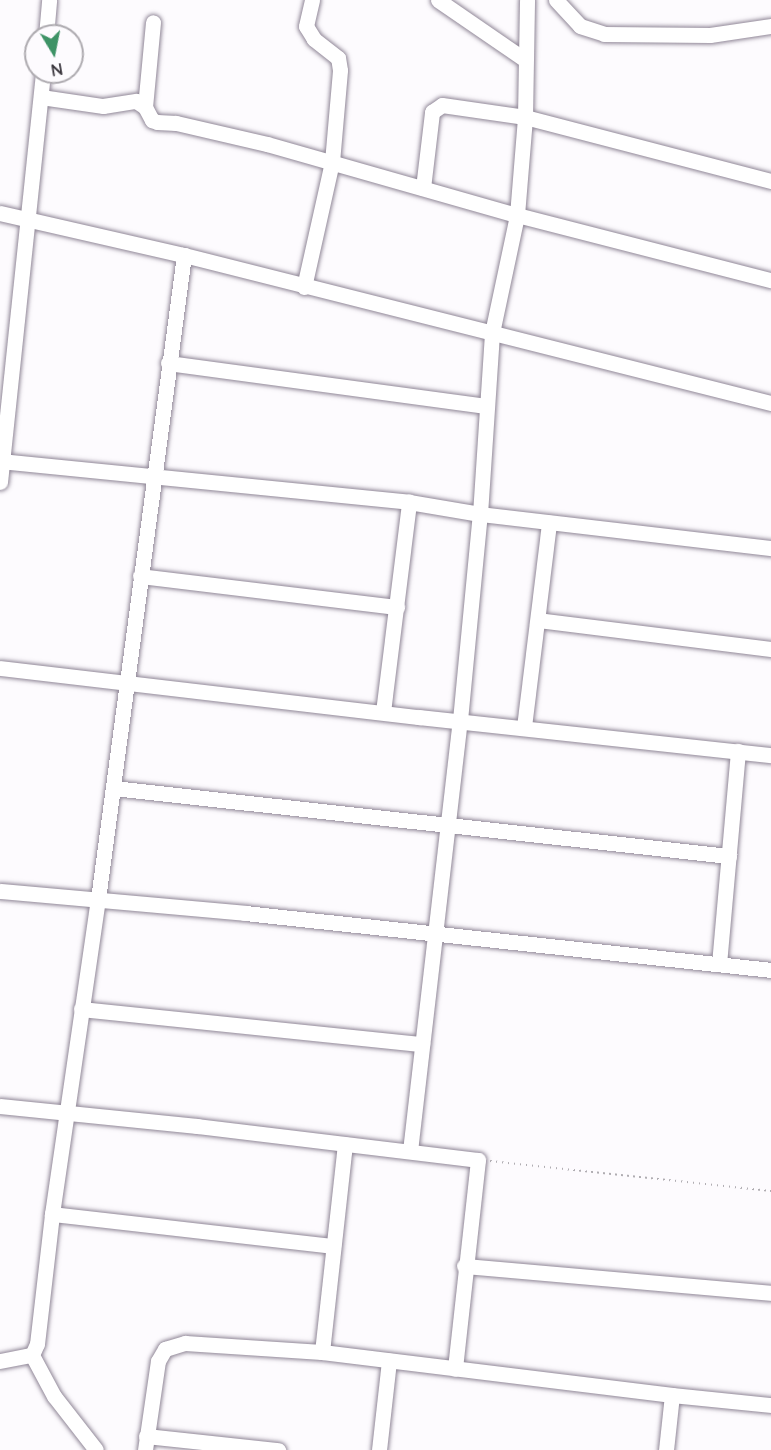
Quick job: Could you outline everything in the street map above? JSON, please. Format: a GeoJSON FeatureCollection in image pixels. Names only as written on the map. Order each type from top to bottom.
{"type":"FeatureCollection","features":[{"type":"Feature","properties":{"kind":"street"},"geometry":{"type":"LineString","coordinates":[[47,24],[49,0]]}},
{"type":"Feature","properties":{"kind":"street"},"geometry":{"type":"LineString","coordinates":[[304,286],[332,162],[340,70],[338,58],[314,39],[306,26],[312,0]]}},
{"type":"Feature","properties":{"kind":"street"},"geometry":{"type":"LineString","coordinates":[[438,0],[524,59]]}},
{"type":"Feature","properties":{"kind":"street"},"geometry":{"type":"LineString","coordinates":[[410,1151],[446,825],[460,720],[480,514],[492,333],[517,215],[525,117],[524,59],[527,0]]}},
{"type":"Feature","properties":{"kind":"street"},"geometry":{"type":"LineString","coordinates":[[556,0],[580,26],[604,34],[710,35],[771,26]]}},
{"type":"Feature","properties":{"kind":"street"},"geometry":{"type":"LineString","coordinates":[[145,107],[153,22]]}},
{"type":"Feature","properties":{"kind":"street"},"geometry":{"type":"LineString","coordinates":[[0,482],[42,84]]}},
{"type":"Feature","properties":{"kind":"street"},"geometry":{"type":"LineString","coordinates":[[41,97],[103,106],[136,101],[145,107],[152,120],[157,122],[176,123],[332,162],[517,215],[771,280]]}},
{"type":"Feature","properties":{"kind":"street"},"geometry":{"type":"LineString","coordinates":[[423,188],[434,109],[446,105],[525,117],[771,182]]}},
{"type":"Feature","properties":{"kind":"street"},"geometry":{"type":"LineString","coordinates":[[0,213],[184,255],[771,403]]}},
{"type":"Feature","properties":{"kind":"street"},"geometry":{"type":"LineString","coordinates":[[32,1355],[37,1344],[52,1214],[98,899],[125,683],[184,255]]}},
{"type":"Feature","properties":{"kind":"street"},"geometry":{"type":"LineString","coordinates":[[168,363],[486,406]]}},
{"type":"Feature","properties":{"kind":"street"},"geometry":{"type":"LineString","coordinates":[[1,461],[410,502],[549,523],[771,548]]}},
{"type":"Feature","properties":{"kind":"street"},"geometry":{"type":"LineString","coordinates":[[383,712],[410,502]]}},
{"type":"Feature","properties":{"kind":"street"},"geometry":{"type":"LineString","coordinates":[[524,728],[549,523]]}},
{"type":"Feature","properties":{"kind":"street"},"geometry":{"type":"LineString","coordinates":[[140,576],[397,607]]}},
{"type":"Feature","properties":{"kind":"street"},"geometry":{"type":"LineString","coordinates":[[538,620],[771,649]]}},
{"type":"Feature","properties":{"kind":"street"},"geometry":{"type":"LineString","coordinates":[[0,668],[771,754]]}},
{"type":"Feature","properties":{"kind":"street"},"geometry":{"type":"LineString","coordinates":[[719,964],[738,751]]}},
{"type":"Feature","properties":{"kind":"street"},"geometry":{"type":"LineString","coordinates":[[113,788],[729,856]]}},
{"type":"Feature","properties":{"kind":"street"},"geometry":{"type":"LineString","coordinates":[[0,891],[434,933],[771,970]]}},
{"type":"Feature","properties":{"kind":"street"},"geometry":{"type":"LineString","coordinates":[[81,1009],[422,1044]]}},
{"type":"Feature","properties":{"kind":"street"},"geometry":{"type":"LineString","coordinates":[[0,1106],[478,1160],[464,1266],[455,1369]]}},
{"type":"Feature","properties":{"kind":"street"},"geometry":{"type":"LineString","coordinates":[[322,1352],[345,1144]]}},
{"type":"Feature","properties":{"kind":"street"},"geometry":{"type":"LineString","coordinates":[[52,1214],[333,1246]]}},
{"type":"Feature","properties":{"kind":"street"},"geometry":{"type":"LineString","coordinates":[[464,1266],[771,1293]]}},
{"type":"Feature","properties":{"kind":"street"},"geometry":{"type":"LineString","coordinates":[[278,1450],[145,1443],[158,1361],[165,1349],[185,1343],[322,1352],[771,1405]]}},
{"type":"Feature","properties":{"kind":"street"},"geometry":{"type":"LineString","coordinates":[[0,1361],[32,1355]]}},
{"type":"Feature","properties":{"kind":"street"},"geometry":{"type":"LineString","coordinates":[[32,1355],[54,1396],[96,1450]]}},
{"type":"Feature","properties":{"kind":"street"},"geometry":{"type":"LineString","coordinates":[[379,1450],[389,1361]]}},
{"type":"Feature","properties":{"kind":"street"},"geometry":{"type":"LineString","coordinates":[[666,1450],[672,1395]]}},
{"type":"Feature","properties":{"kind":"path"},"geometry":{"type":"LineString","coordinates":[[478,1160],[771,1191]]}}]}
